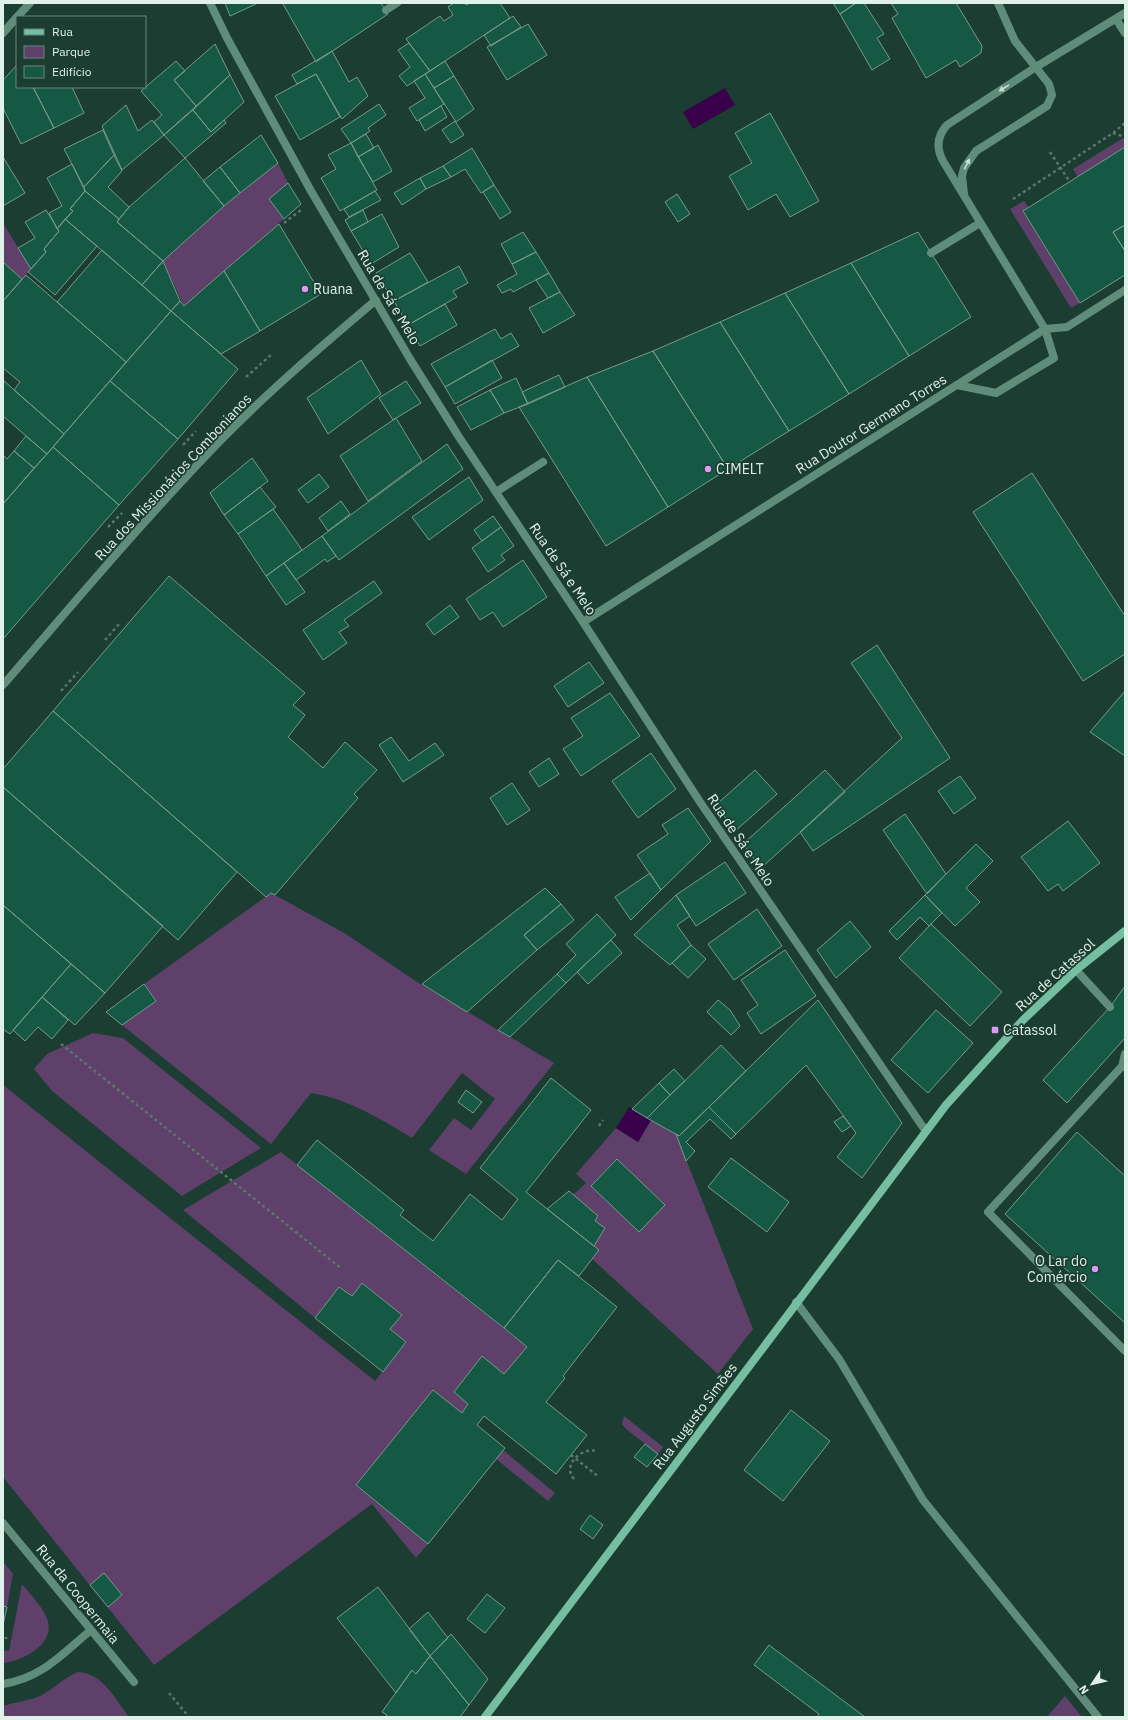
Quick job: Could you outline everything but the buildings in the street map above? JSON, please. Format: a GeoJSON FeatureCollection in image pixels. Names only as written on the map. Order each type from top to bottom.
{"type":"FeatureCollection","features":[{"type":"Feature","properties":{"kind":"main road","name":"Rua de Catassol"},"geometry":{"type":"LineString","coordinates":[[926,1130],[1004,1040],[1076,970],[1125,931]]}},
{"type":"Feature","properties":{"kind":"main road","name":"Rua Augusto Simões"},"geometry":{"type":"LineString","coordinates":[[486,1717],[926,1130]]}},
{"type":"Feature","properties":{"kind":"street"},"geometry":{"type":"LineString","coordinates":[[18,16],[30,3]]}},
{"type":"Feature","properties":{"kind":"street","name":"Rua de Sá e Melo"},"geometry":{"type":"LineString","coordinates":[[210,3],[311,191],[459,437],[583,622],[700,802],[926,1130]]}},
{"type":"Feature","properties":{"kind":"street"},"geometry":{"type":"LineString","coordinates":[[386,10],[396,3]]}},
{"type":"Feature","properties":{"kind":"street"},"geometry":{"type":"LineString","coordinates":[[967,201],[963,190],[962,176],[967,163],[976,151],[1047,106],[1050,101],[1052,90],[1049,84],[1015,41],[998,3]]}},
{"type":"Feature","properties":{"kind":"street"},"geometry":{"type":"LineString","coordinates":[[957,385],[996,393],[1054,358],[1045,329],[940,156],[939,139],[942,131],[947,125],[1036,67],[1125,13]]}},
{"type":"Feature","properties":{"kind":"street"},"geometry":{"type":"LineString","coordinates":[[3,33],[16,18]]}},
{"type":"Feature","properties":{"kind":"street"},"geometry":{"type":"LineString","coordinates":[[1116,19],[1125,33]]}},
{"type":"Feature","properties":{"kind":"street"},"geometry":{"type":"LineString","coordinates":[[931,253],[980,223]]}},
{"type":"Feature","properties":{"kind":"street"},"geometry":{"type":"LineString","coordinates":[[1045,329],[1067,327],[1125,290]]}},
{"type":"Feature","properties":{"kind":"street","name":"Rua dos Missionários Combonianos"},"geometry":{"type":"LineString","coordinates":[[3,685],[124,545],[223,438],[310,356],[376,300]]}},
{"type":"Feature","properties":{"kind":"street","name":"Rua Doutor Germano Torres"},"geometry":{"type":"LineString","coordinates":[[583,622],[1045,329]]}},
{"type":"Feature","properties":{"kind":"street"},"geometry":{"type":"LineString","coordinates":[[496,492],[544,462]]}},
{"type":"Feature","properties":{"kind":"street"},"geometry":{"type":"LineString","coordinates":[[1076,970],[1110,1007]]}},
{"type":"Feature","properties":{"kind":"street"},"geometry":{"type":"LineString","coordinates":[[1125,1054],[1124,1067],[988,1212],[1125,1351]]}},
{"type":"Feature","properties":{"kind":"street"},"geometry":{"type":"LineString","coordinates":[[796,1302],[839,1359],[923,1500],[1098,1717]]}},
{"type":"Feature","properties":{"kind":"street","name":"Rua da Coopermaia"},"geometry":{"type":"LineString","coordinates":[[3,1523],[134,1682]]}},
{"type":"Feature","properties":{"kind":"street"},"geometry":{"type":"LineString","coordinates":[[3,1684],[18,1681],[35,1674],[91,1630]]}},
{"type":"Feature","properties":{"kind":"path"},"geometry":{"type":"LineString","coordinates":[[1013,199],[1113,133],[1125,123]]}},
{"type":"Feature","properties":{"kind":"path"},"geometry":{"type":"LineString","coordinates":[[1113,133],[1122,136],[1125,134]]}},
{"type":"Feature","properties":{"kind":"path"},"geometry":{"type":"LineString","coordinates":[[1050,152],[1070,182]]}},
{"type":"Feature","properties":{"kind":"path"},"geometry":{"type":"LineString","coordinates":[[246,377],[272,354]]}},
{"type":"Feature","properties":{"kind":"path"},"geometry":{"type":"LineString","coordinates":[[183,445],[196,431]]}},
{"type":"Feature","properties":{"kind":"path"},"geometry":{"type":"LineString","coordinates":[[108,527],[122,513]]}},
{"type":"Feature","properties":{"kind":"path"},"geometry":{"type":"LineString","coordinates":[[105,640],[120,623]]}},
{"type":"Feature","properties":{"kind":"path"},"geometry":{"type":"LineString","coordinates":[[61,691],[78,672]]}},
{"type":"Feature","properties":{"kind":"path"},"geometry":{"type":"LineString","coordinates":[[61,1044],[342,1269]]}},
{"type":"Feature","properties":{"kind":"path"},"geometry":{"type":"LineString","coordinates":[[599,1126],[603,1120]]}},
{"type":"Feature","properties":{"kind":"path"},"geometry":{"type":"LineString","coordinates":[[574,1479],[571,1474],[571,1467],[576,1458],[584,1451],[597,1452]]}},
{"type":"Feature","properties":{"kind":"path"},"geometry":{"type":"LineString","coordinates":[[576,1458],[571,1455],[599,1477]]}},
{"type":"Feature","properties":{"kind":"path"},"geometry":{"type":"LineString","coordinates":[[169,1693],[189,1717]]}},
{"type":"Feature","properties":{"kind":"green space"},"geometry":{"type":"Polygon","coordinates":[[[1125,137],[1125,147],[1078,177],[1073,169],[1125,137]]]}},
{"type":"Feature","properties":{"kind":"green space"},"geometry":{"type":"Polygon","coordinates":[[[278,163],[288,183],[269,199],[284,219],[184,306],[163,261],[224,206],[278,163]]]}},
{"type":"Feature","properties":{"kind":"green space"},"geometry":{"type":"Polygon","coordinates":[[[1024,201],[1029,208],[1023,212],[1080,303],[1071,308],[1010,209],[1024,201]]]}},
{"type":"Feature","properties":{"kind":"green space"},"geometry":{"type":"Polygon","coordinates":[[[3,223],[31,269],[22,279],[3,262],[3,223]]]}},
{"type":"Feature","properties":{"kind":"green space"},"geometry":{"type":"Polygon","coordinates":[[[271,893],[346,934],[417,982],[554,1063],[466,1174],[429,1150],[454,1118],[471,1130],[495,1099],[462,1073],[412,1138],[376,1117],[351,1105],[311,1093],[271,1144],[122,1025],[156,1001],[144,984],[271,893]]]}},
{"type":"Feature","properties":{"kind":"green space"},"geometry":{"type":"Polygon","coordinates":[[[93,1033],[123,1038],[261,1148],[182,1196],[52,1091],[34,1069],[47,1054],[93,1033]]]}},
{"type":"Feature","properties":{"kind":"green space"},"geometry":{"type":"Polygon","coordinates":[[[3,1085],[375,1381],[406,1342],[390,1329],[401,1315],[352,1296],[339,1287],[315,1318],[183,1210],[281,1152],[527,1347],[504,1374],[482,1357],[454,1392],[468,1404],[462,1413],[433,1390],[356,1485],[428,1544],[416,1558],[372,1504],[154,1665],[3,1477],[3,1085]]]}},
{"type":"Feature","properties":{"kind":"green space"},"geometry":{"type":"Polygon","coordinates":[[[651,1120],[676,1134],[753,1329],[718,1374],[592,1259],[599,1250],[594,1246],[605,1228],[595,1221],[598,1216],[573,1195],[586,1183],[576,1174],[616,1128],[638,1142],[651,1120]],[[617,1159],[591,1186],[639,1231],[665,1205],[617,1159]]]}},
{"type":"Feature","properties":{"kind":"green space"},"geometry":{"type":"Polygon","coordinates":[[[624,1416],[663,1447],[658,1454],[626,1429],[622,1424],[624,1416]]]}},
{"type":"Feature","properties":{"kind":"green space"},"geometry":{"type":"Polygon","coordinates":[[[503,1450],[555,1493],[548,1501],[496,1459],[503,1450]]]}},
{"type":"Feature","properties":{"kind":"green space"},"geometry":{"type":"Polygon","coordinates":[[[3,1561],[13,1574],[7,1607],[3,1606],[3,1561]]]}},
{"type":"Feature","properties":{"kind":"green space"},"geometry":{"type":"Polygon","coordinates":[[[22,1584],[44,1612],[49,1625],[48,1634],[44,1642],[29,1654],[3,1663],[3,1650],[9,1651],[22,1584]]]}},
{"type":"Feature","properties":{"kind":"green space"},"geometry":{"type":"Polygon","coordinates":[[[78,1672],[87,1673],[95,1677],[108,1688],[129,1717],[3,1717],[3,1706],[40,1696],[78,1672]]]}},
{"type":"Feature","properties":{"kind":"green space"},"geometry":{"type":"Polygon","coordinates":[[[1065,1696],[1082,1717],[1047,1717],[1065,1696]]]}},
{"type":"Feature","properties":{"kind":"shaded area"},"geometry":{"type":"Polygon","coordinates":[[[725,88],[735,105],[693,129],[683,112],[725,88]]]}},
{"type":"Feature","properties":{"kind":"shaded area"},"geometry":{"type":"Polygon","coordinates":[[[629,1107],[651,1120],[638,1142],[616,1128],[629,1107]]]}},
{"type":"Feature","properties":{"kind":"place","name":"Ruana"},"geometry":{"type":"Point","coordinates":[305,289]}},
{"type":"Feature","properties":{"kind":"place","name":"CIMELT"},"geometry":{"type":"Point","coordinates":[708,469]}},
{"type":"Feature","properties":{"kind":"place","name":"Catassol"},"geometry":{"type":"Point","coordinates":[995,1030]}},
{"type":"Feature","properties":{"kind":"place","name":"O Lar do Comércio"},"geometry":{"type":"Point","coordinates":[1095,1269]}}]}
